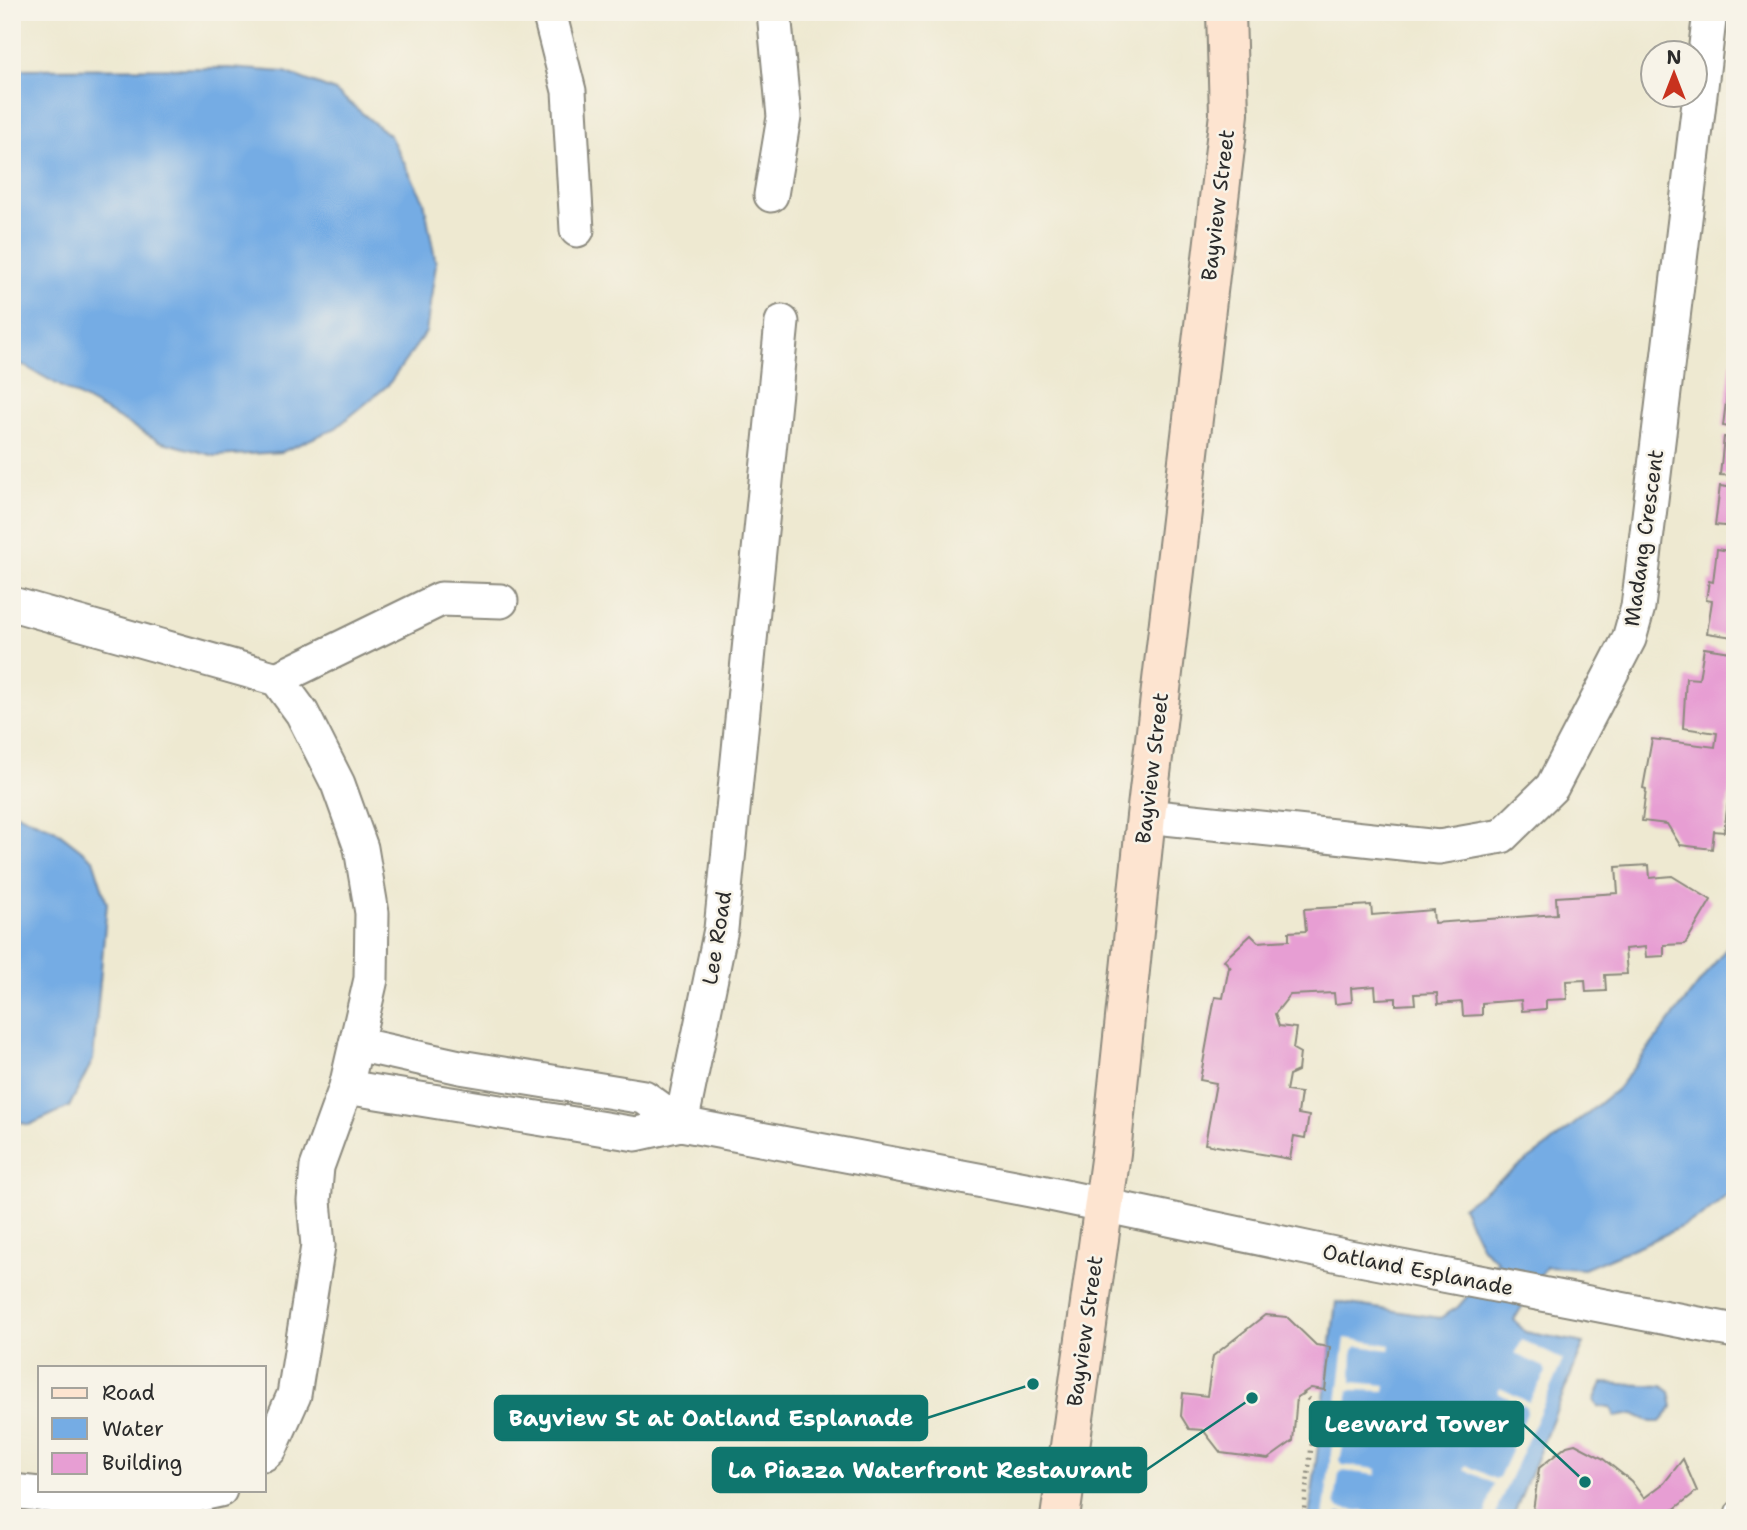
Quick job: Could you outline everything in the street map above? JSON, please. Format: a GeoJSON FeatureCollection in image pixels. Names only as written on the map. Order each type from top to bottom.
{"type":"FeatureCollection","features":[{"type":"Feature","properties":{"kind":"main road","name":"Bayview Street"},"geometry":{"type":"LineString","coordinates":[[1060,1518],[1103,1204],[1229,114],[1226,14]]}},
{"type":"Feature","properties":{"kind":"street"},"geometry":{"type":"LineString","coordinates":[[549,12],[569,91],[577,230]]}},
{"type":"Feature","properties":{"kind":"street"},"geometry":{"type":"LineString","coordinates":[[771,195],[784,117],[774,12]]}},
{"type":"Feature","properties":{"kind":"street","name":"Madang Crescent"},"geometry":{"type":"LineString","coordinates":[[1146,816],[1439,847],[1502,836],[1552,787],[1629,639],[1638,607],[1710,12]]}},
{"type":"Feature","properties":{"kind":"street","name":"Lee Road"},"geometry":{"type":"LineString","coordinates":[[681,1124],[721,929],[782,322]]}},
{"type":"Feature","properties":{"kind":"street"},"geometry":{"type":"LineString","coordinates":[[276,679],[441,599],[501,601]]}},
{"type":"Feature","properties":{"kind":"street"},"geometry":{"type":"LineString","coordinates":[[12,604],[276,679],[302,713],[338,784],[361,848],[372,913],[371,979],[346,1087],[317,1167],[314,1201],[318,1246],[294,1395],[270,1450],[266,1453]]}},
{"type":"Feature","properties":{"kind":"street"},"geometry":{"type":"LineString","coordinates":[[356,1044],[498,1093],[636,1134],[681,1124],[1103,1204]]}},
{"type":"Feature","properties":{"kind":"street"},"geometry":{"type":"LineString","coordinates":[[346,1087],[498,1093]]}},
{"type":"Feature","properties":{"kind":"street","name":"Oatland Esplanade"},"geometry":{"type":"LineString","coordinates":[[1103,1204],[1344,1256],[1735,1331]]}},
{"type":"Feature","properties":{"kind":"street"},"geometry":{"type":"LineString","coordinates":[[12,1491],[147,1506],[211,1492]]}},
{"type":"Feature","properties":{"kind":"lane"},"geometry":{"type":"LineString","coordinates":[[1734,1518],[1735,1511]]}},
{"type":"Feature","properties":{"kind":"path"},"geometry":{"type":"LineString","coordinates":[[1303,1393],[1316,1408],[1303,1518]]}},
{"type":"Feature","properties":{"kind":"water"},"geometry":{"type":"Polygon","coordinates":[[[229,68],[285,72],[335,91],[390,136],[424,201],[436,264],[426,332],[388,385],[336,428],[282,452],[215,456],[159,441],[12,359],[12,69],[229,68]]]}},
{"type":"Feature","properties":{"kind":"water"},"geometry":{"type":"Polygon","coordinates":[[[12,812],[54,829],[93,859],[107,903],[93,1060],[69,1107],[29,1125],[12,1120],[12,812]]]}},
{"type":"Feature","properties":{"kind":"water"},"geometry":{"type":"Polygon","coordinates":[[[1735,937],[1735,1188],[1703,1216],[1584,1269],[1546,1267],[1514,1320],[1525,1332],[1584,1343],[1512,1518],[1309,1518],[1336,1302],[1440,1318],[1458,1307],[1498,1261],[1482,1248],[1462,1207],[1550,1144],[1617,1089],[1735,937]]]}},
{"type":"Feature","properties":{"kind":"water"},"geometry":{"type":"Polygon","coordinates":[[[1602,1383],[1662,1386],[1670,1392],[1673,1407],[1660,1422],[1651,1422],[1633,1414],[1615,1417],[1611,1407],[1598,1407],[1594,1401],[1602,1383]]]}},
{"type":"Feature","properties":{"kind":"pier"},"geometry":{"type":"Polygon","coordinates":[[[1345,1338],[1391,1345],[1390,1350],[1357,1346],[1353,1350],[1352,1382],[1386,1385],[1385,1391],[1349,1390],[1345,1420],[1347,1423],[1381,1427],[1380,1432],[1347,1428],[1340,1460],[1343,1465],[1377,1469],[1376,1475],[1342,1471],[1339,1474],[1335,1503],[1338,1508],[1371,1512],[1370,1517],[1338,1513],[1334,1518],[1323,1518],[1345,1338]]]}},
{"type":"Feature","properties":{"kind":"pier"},"geometry":{"type":"Polygon","coordinates":[[[1522,1340],[1563,1360],[1498,1506],[1496,1518],[1484,1518],[1494,1484],[1464,1469],[1466,1465],[1495,1479],[1499,1477],[1511,1451],[1510,1446],[1480,1433],[1483,1427],[1512,1441],[1516,1440],[1527,1413],[1526,1407],[1498,1393],[1500,1388],[1529,1402],[1546,1372],[1544,1367],[1515,1354],[1522,1340]]]}},
{"type":"Feature","properties":{"kind":"building"},"geometry":{"type":"Polygon","coordinates":[[[1731,362],[1735,363],[1735,428],[1723,426],[1731,362]]]}},
{"type":"Feature","properties":{"kind":"building"},"geometry":{"type":"Polygon","coordinates":[[[1724,437],[1735,438],[1735,476],[1720,475],[1724,437]]]}},
{"type":"Feature","properties":{"kind":"building"},"geometry":{"type":"Polygon","coordinates":[[[1720,486],[1735,488],[1735,527],[1715,525],[1720,486]]]}},
{"type":"Feature","properties":{"kind":"building"},"geometry":{"type":"Polygon","coordinates":[[[1717,549],[1735,552],[1735,751],[1724,832],[1714,831],[1712,849],[1680,845],[1667,824],[1642,821],[1646,789],[1643,788],[1652,739],[1715,747],[1717,733],[1683,728],[1686,678],[1699,679],[1704,648],[1731,652],[1733,637],[1707,633],[1712,601],[1706,600],[1709,581],[1713,582],[1717,549]]]}},
{"type":"Feature","properties":{"kind":"building"},"geometry":{"type":"Polygon","coordinates":[[[1649,865],[1650,878],[1672,876],[1711,900],[1685,944],[1664,945],[1664,956],[1646,957],[1645,947],[1625,949],[1627,974],[1605,975],[1606,991],[1586,992],[1585,980],[1566,981],[1567,999],[1546,1000],[1546,1009],[1522,1011],[1521,1000],[1482,1003],[1482,1015],[1463,1016],[1462,1002],[1438,1004],[1437,993],[1414,994],[1415,1004],[1396,1005],[1396,998],[1376,999],[1375,986],[1351,988],[1352,1002],[1335,1004],[1334,993],[1290,995],[1275,1014],[1279,1026],[1296,1028],[1293,1049],[1300,1053],[1298,1071],[1289,1075],[1286,1091],[1301,1093],[1298,1114],[1309,1116],[1305,1138],[1294,1136],[1290,1159],[1205,1144],[1216,1083],[1200,1080],[1215,997],[1223,998],[1229,967],[1231,968],[1224,960],[1251,935],[1258,942],[1289,940],[1289,932],[1306,931],[1304,909],[1371,905],[1372,915],[1433,910],[1434,923],[1557,914],[1556,897],[1618,893],[1616,867],[1649,865]]]}},
{"type":"Feature","properties":{"kind":"building"},"geometry":{"type":"Polygon","coordinates":[[[1265,1315],[1287,1317],[1316,1345],[1330,1347],[1325,1390],[1311,1388],[1297,1397],[1293,1441],[1268,1459],[1221,1453],[1203,1430],[1189,1429],[1181,1416],[1183,1393],[1207,1396],[1213,1356],[1265,1315]]]}},
{"type":"Feature","properties":{"kind":"building"},"geometry":{"type":"Polygon","coordinates":[[[1575,1444],[1602,1458],[1631,1481],[1644,1498],[1664,1483],[1683,1459],[1697,1491],[1663,1518],[1532,1518],[1539,1468],[1567,1446],[1575,1444]]]}},
{"type":"Feature","properties":{"kind":"place","name":"Bayview St at Oatland Esplanade"},"geometry":{"type":"Point","coordinates":[1033,1384]}},
{"type":"Feature","properties":{"kind":"place","name":"La Piazza Waterfront Restaurant"},"geometry":{"type":"Point","coordinates":[1252,1398]}},
{"type":"Feature","properties":{"kind":"place","name":"Leeward Tower"},"geometry":{"type":"Point","coordinates":[1585,1482]}}]}
